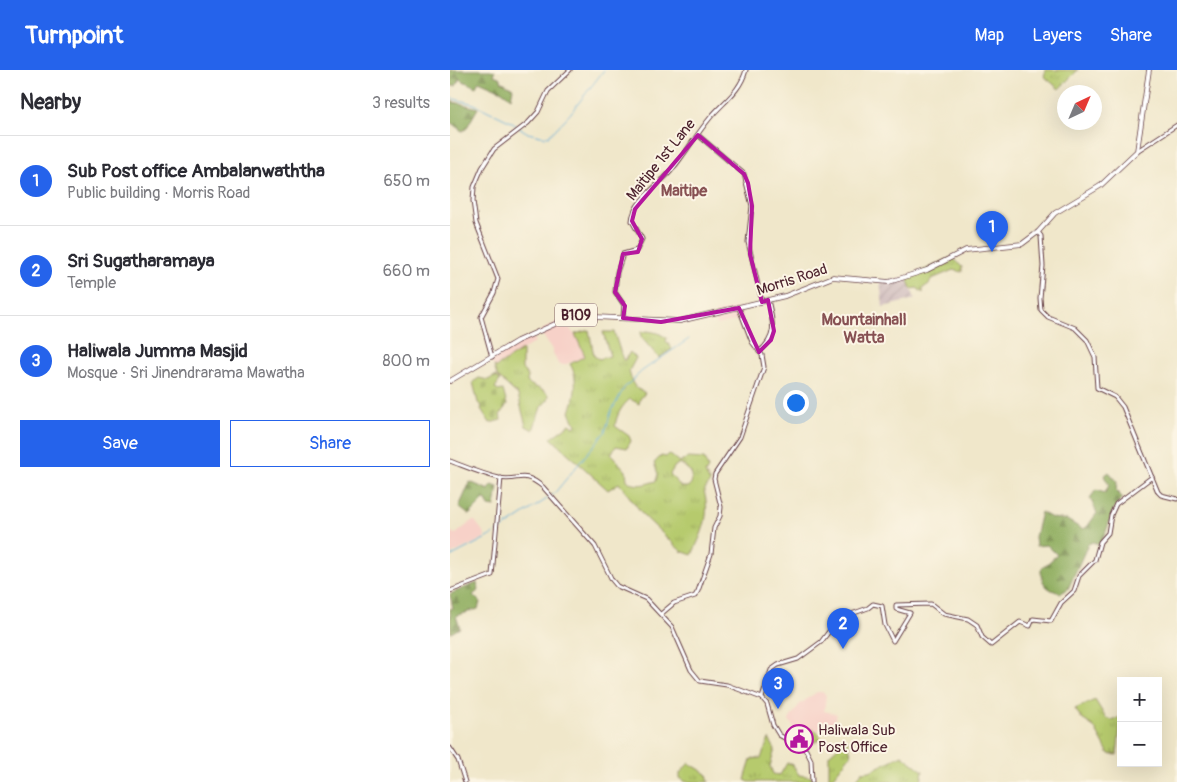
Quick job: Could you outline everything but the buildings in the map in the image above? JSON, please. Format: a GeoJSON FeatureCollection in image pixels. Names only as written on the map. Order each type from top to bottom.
{"type":"FeatureCollection","features":[{"type":"Feature","properties":{"kind":"main road"},"geometry":{"type":"LineString","coordinates":[[1137,151],[1149,70]]}},
{"type":"Feature","properties":{"kind":"main road","name":"Morris Road"},"geometry":{"type":"LineString","coordinates":[[492,357],[517,341],[567,317],[588,315],[671,322],[762,302],[836,277],[883,282],[896,281],[928,270],[964,251],[1018,246],[1038,232],[1055,213],[1100,186],[1137,151]]}},
{"type":"Feature","properties":{"kind":"main road","name":"B109"},"geometry":{"type":"LineString","coordinates":[[450,381],[492,357]]}},
{"type":"Feature","properties":{"kind":"street"},"geometry":{"type":"LineString","coordinates":[[492,357],[481,317],[494,293],[498,273],[475,217],[474,187],[482,168],[494,149],[538,112],[548,91],[570,70]]}},
{"type":"Feature","properties":{"kind":"street","name":"Maitipe 1st Lane"},"geometry":{"type":"LineString","coordinates":[[623,318],[625,307],[616,295],[615,285],[623,254],[637,250],[642,239],[632,221],[635,209],[670,172],[698,135],[739,87],[746,70]]}},
{"type":"Feature","properties":{"kind":"street"},"geometry":{"type":"LineString","coordinates":[[1137,151],[1177,125]]}},
{"type":"Feature","properties":{"kind":"street"},"geometry":{"type":"LineString","coordinates":[[698,135],[744,174],[748,183],[752,206],[748,242],[762,302]]}},
{"type":"Feature","properties":{"kind":"street"},"geometry":{"type":"LineString","coordinates":[[1038,232],[1041,236],[1043,266],[1040,298],[1041,310],[1048,317],[1075,328],[1092,347],[1095,357],[1097,388],[1115,397],[1123,407],[1161,495],[1177,499]]}},
{"type":"Feature","properties":{"kind":"street"},"geometry":{"type":"LineString","coordinates":[[759,352],[771,340],[774,331],[768,300]]}},
{"type":"Feature","properties":{"kind":"street"},"geometry":{"type":"LineString","coordinates":[[661,614],[674,603],[695,596],[698,591],[711,554],[714,528],[720,516],[714,479],[715,474],[740,437],[764,367],[764,362],[752,342],[738,308]]}},
{"type":"Feature","properties":{"kind":"street"},"geometry":{"type":"LineString","coordinates":[[450,461],[501,478],[524,476],[533,479],[551,496],[595,546],[617,586],[646,599],[672,627],[691,670],[700,681],[727,685],[762,698],[767,704],[773,725],[779,735],[806,750],[811,760],[812,782]]}},
{"type":"Feature","properties":{"kind":"street"},"geometry":{"type":"LineString","coordinates":[[762,698],[771,670],[778,665],[798,658],[821,642],[834,626],[835,620],[868,608],[873,604],[882,606],[885,625],[893,641],[910,613],[896,609],[896,605],[931,604],[944,614],[968,619],[977,625],[982,637],[992,645],[1020,622],[1030,626],[1033,619],[1051,621],[1061,603],[1074,591],[1079,576],[1095,560],[1100,542],[1108,533],[1111,515],[1116,504],[1152,477]]}},
{"type":"Feature","properties":{"kind":"street"},"geometry":{"type":"LineString","coordinates":[[450,591],[492,575],[501,478]]}},
{"type":"Feature","properties":{"kind":"street"},"geometry":{"type":"LineString","coordinates":[[450,748],[458,760],[465,782]]}},
{"type":"Feature","properties":{"kind":"highlighted area"},"geometry":{"type":"Polygon","coordinates":[[[698,135],[744,174],[748,183],[752,206],[750,254],[762,302],[768,300],[774,331],[771,340],[759,352],[739,308],[661,322],[623,318],[625,306],[615,292],[623,254],[638,252],[642,239],[632,221],[635,209],[698,135]]]}},
{"type":"Feature","properties":{"kind":"shaded area"},"geometry":{"type":"Polygon","coordinates":[[[907,278],[915,299],[883,307],[880,281],[907,278]]]}},
{"type":"Feature","properties":{"kind":"shaded area"},"geometry":{"type":"Polygon","coordinates":[[[739,308],[744,319],[717,325],[714,313],[739,308]]]}},
{"type":"Feature","properties":{"kind":"shaded area"},"geometry":{"type":"Polygon","coordinates":[[[562,319],[575,335],[585,356],[564,365],[558,364],[551,348],[540,331],[562,319]]]}},
{"type":"Feature","properties":{"kind":"shaded area"},"geometry":{"type":"Polygon","coordinates":[[[531,335],[535,342],[496,367],[492,364],[492,357],[531,335]]]}},
{"type":"Feature","properties":{"kind":"shaded area"},"geometry":{"type":"Polygon","coordinates":[[[472,521],[475,521],[485,534],[484,538],[450,555],[450,532],[456,534],[472,521]]]}},
{"type":"Feature","properties":{"kind":"shaded area"},"geometry":{"type":"Polygon","coordinates":[[[817,692],[822,692],[826,695],[824,711],[837,714],[833,725],[826,731],[803,727],[795,730],[789,720],[799,705],[817,692]]]}},
{"type":"Feature","properties":{"kind":"green space"},"geometry":{"type":"Polygon","coordinates":[[[450,70],[491,70],[495,72],[494,75],[501,78],[501,81],[513,88],[511,98],[502,91],[479,81],[476,87],[459,79],[456,86],[450,86],[450,70]]]}},
{"type":"Feature","properties":{"kind":"green space"},"geometry":{"type":"Polygon","coordinates":[[[1046,70],[1078,70],[1063,85],[1057,85],[1057,87],[1044,76],[1046,70]]]}},
{"type":"Feature","properties":{"kind":"green space"},"geometry":{"type":"Polygon","coordinates":[[[450,101],[478,108],[466,129],[462,131],[450,122],[450,101]]]}},
{"type":"Feature","properties":{"kind":"green space"},"geometry":{"type":"Polygon","coordinates":[[[952,257],[962,267],[962,272],[953,270],[932,279],[923,288],[923,293],[917,288],[911,289],[907,278],[952,257]]]}},
{"type":"Feature","properties":{"kind":"green space"},"geometry":{"type":"Polygon","coordinates":[[[589,330],[594,356],[599,359],[610,356],[603,332],[614,332],[623,360],[625,360],[630,352],[636,358],[629,371],[636,388],[645,393],[640,399],[639,404],[630,399],[620,411],[615,426],[629,436],[631,441],[627,448],[616,446],[611,454],[626,471],[627,480],[637,485],[656,481],[658,474],[654,463],[661,456],[666,457],[669,454],[679,462],[688,458],[704,459],[708,468],[705,473],[710,482],[704,491],[706,516],[702,532],[692,555],[681,551],[644,516],[619,483],[608,490],[551,438],[570,424],[574,427],[576,425],[570,412],[575,394],[575,381],[570,364],[585,356],[575,334],[589,330]],[[680,463],[675,466],[670,474],[681,487],[689,487],[692,481],[691,472],[680,463]]]}},
{"type":"Feature","properties":{"kind":"green space"},"geometry":{"type":"Polygon","coordinates":[[[641,332],[658,333],[667,338],[666,341],[672,349],[659,358],[641,337],[641,332]]]}},
{"type":"Feature","properties":{"kind":"green space"},"geometry":{"type":"Polygon","coordinates":[[[522,350],[522,369],[528,376],[527,382],[549,395],[548,400],[541,407],[533,430],[526,426],[518,395],[497,376],[494,366],[496,367],[522,350]]]}},
{"type":"Feature","properties":{"kind":"green space"},"geometry":{"type":"Polygon","coordinates":[[[495,376],[500,380],[495,388],[498,391],[503,390],[507,405],[500,414],[501,420],[490,423],[481,409],[482,406],[478,403],[473,382],[479,378],[488,380],[495,376]]]}},
{"type":"Feature","properties":{"kind":"green space"},"geometry":{"type":"Polygon","coordinates":[[[1109,472],[1117,481],[1116,491],[1123,498],[1112,513],[1106,532],[1099,545],[1093,542],[1088,544],[1068,589],[1061,593],[1052,590],[1046,586],[1042,579],[1041,569],[1057,555],[1047,545],[1036,546],[1035,537],[1041,512],[1052,518],[1067,520],[1082,529],[1087,527],[1097,513],[1090,498],[1096,490],[1105,493],[1109,485],[1104,476],[1109,472]]]}},
{"type":"Feature","properties":{"kind":"green space"},"geometry":{"type":"Polygon","coordinates":[[[470,482],[489,490],[492,485],[498,487],[495,507],[489,506],[485,499],[469,515],[459,507],[470,482]]]}},
{"type":"Feature","properties":{"kind":"green space"},"geometry":{"type":"Polygon","coordinates":[[[477,583],[479,590],[473,595],[480,602],[478,609],[456,616],[460,628],[451,633],[450,609],[453,608],[450,594],[477,583]]]}},
{"type":"Feature","properties":{"kind":"green space"},"geometry":{"type":"Polygon","coordinates":[[[1095,700],[1106,718],[1112,720],[1117,718],[1117,755],[1109,754],[1094,727],[1082,719],[1075,709],[1095,700]]]}},
{"type":"Feature","properties":{"kind":"green space"},"geometry":{"type":"Polygon","coordinates":[[[803,727],[817,731],[821,739],[814,742],[806,750],[800,747],[803,739],[795,731],[803,727]]]}},
{"type":"Feature","properties":{"kind":"green space"},"geometry":{"type":"Polygon","coordinates":[[[769,739],[775,749],[770,766],[773,774],[780,775],[787,763],[792,764],[799,775],[812,777],[812,782],[749,782],[745,780],[751,759],[761,758],[769,739]]]}},
{"type":"Feature","properties":{"kind":"green space"},"geometry":{"type":"Polygon","coordinates":[[[847,739],[851,754],[829,780],[829,755],[847,739]]]}},
{"type":"Feature","properties":{"kind":"green space"},"geometry":{"type":"Polygon","coordinates":[[[902,755],[923,771],[921,782],[860,782],[857,779],[862,772],[870,771],[902,755]]]}},
{"type":"Feature","properties":{"kind":"green space"},"geometry":{"type":"Polygon","coordinates":[[[689,763],[707,774],[709,782],[686,782],[680,778],[680,773],[689,763]]]}},
{"type":"Feature","properties":{"kind":"waterway"},"geometry":{"type":"LineString","coordinates":[[450,98],[474,104],[509,121],[528,133],[545,137],[550,135],[570,114],[604,70]]}},
{"type":"Feature","properties":{"kind":"waterway"},"geometry":{"type":"LineString","coordinates":[[497,532],[553,495],[605,432],[611,412],[624,388],[642,371],[689,339]]}},
{"type":"Feature","properties":{"kind":"waterway"},"geometry":{"type":"LineString","coordinates":[[450,557],[494,534]]}},
{"type":"Feature","properties":{"kind":"place","name":"Sub Post office Ambalanwaththa"},"geometry":{"type":"Point","coordinates":[992,252]}},
{"type":"Feature","properties":{"kind":"place","name":"Sri Sugatharamaya"},"geometry":{"type":"Point","coordinates":[843,649]}},
{"type":"Feature","properties":{"kind":"place","name":"Haliwala Jumma Masjid"},"geometry":{"type":"Point","coordinates":[778,709]}},
{"type":"Feature","properties":{"kind":"place","name":"Haliwala Sub Post Office"},"geometry":{"type":"Point","coordinates":[799,739]}},
{"type":"Feature","properties":{"kind":"district","name":"Maitipe"},"geometry":{"type":"Point","coordinates":[684,191]}},
{"type":"Feature","properties":{"kind":"district","name":"Mountainhall Watta"},"geometry":{"type":"Point","coordinates":[864,329]}}]}
